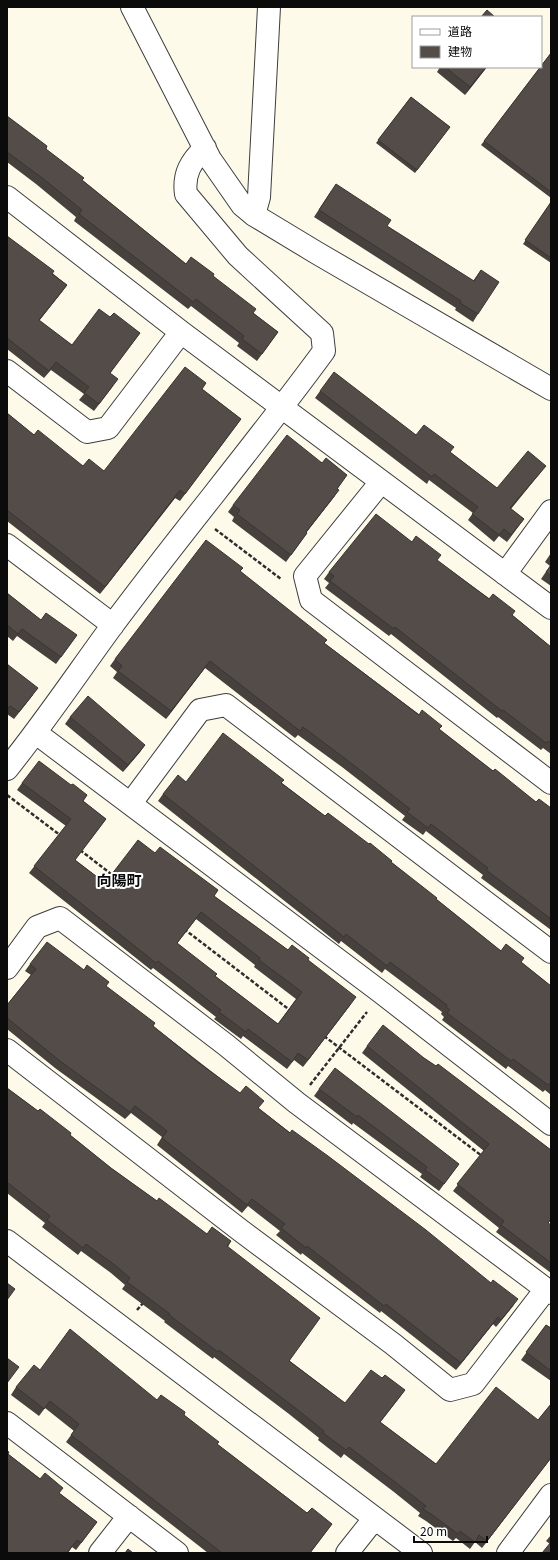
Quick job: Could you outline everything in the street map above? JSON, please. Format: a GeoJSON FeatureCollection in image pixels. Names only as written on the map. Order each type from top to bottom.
{"type":"FeatureCollection","features":[{"type":"Feature","properties":{"kind":"street"},"geometry":{"type":"LineString","coordinates":[[132,7],[205,148],[231,191],[242,205],[254,215],[551,389]]}},
{"type":"Feature","properties":{"kind":"street"},"geometry":{"type":"LineString","coordinates":[[254,215],[259,197],[269,7]]}},
{"type":"Feature","properties":{"kind":"street"},"geometry":{"type":"LineString","coordinates":[[7,769],[36,733],[113,625],[283,407],[324,351],[322,333],[238,256],[189,197],[185,186],[187,171],[193,159],[205,148]]}},
{"type":"Feature","properties":{"kind":"street"},"geometry":{"type":"LineString","coordinates":[[7,197],[181,332],[551,608]]}},
{"type":"Feature","properties":{"kind":"street"},"geometry":{"type":"LineString","coordinates":[[7,371],[87,432],[108,428],[181,332]]}},
{"type":"Feature","properties":{"kind":"street"},"geometry":{"type":"LineString","coordinates":[[381,482],[305,576],[311,600],[551,783]]}},
{"type":"Feature","properties":{"kind":"street"},"geometry":{"type":"LineString","coordinates":[[505,574],[551,511]]}},
{"type":"Feature","properties":{"kind":"street"},"geometry":{"type":"LineString","coordinates":[[9,549],[113,625]]}},
{"type":"Feature","properties":{"kind":"street"},"geometry":{"type":"LineString","coordinates":[[131,803],[200,710],[226,705],[551,952]]}},
{"type":"Feature","properties":{"kind":"street"},"geometry":{"type":"LineString","coordinates":[[36,733],[382,993],[551,1124]]}},
{"type":"Feature","properties":{"kind":"street"},"geometry":{"type":"LineString","coordinates":[[7,968],[37,926],[60,918],[226,1045],[297,1103],[549,1291],[473,1384],[450,1390],[394,1344],[247,1235],[7,1050]]}},
{"type":"Feature","properties":{"kind":"street"},"geometry":{"type":"LineString","coordinates":[[7,1241],[421,1553]]}},
{"type":"Feature","properties":{"kind":"street"},"geometry":{"type":"LineString","coordinates":[[7,1424],[177,1553]]}},
{"type":"Feature","properties":{"kind":"street"},"geometry":{"type":"LineString","coordinates":[[508,1553],[551,1495]]}},
{"type":"Feature","properties":{"kind":"street"},"geometry":{"type":"LineString","coordinates":[[100,1553],[129,1516]]}},
{"type":"Feature","properties":{"kind":"street"},"geometry":{"type":"LineString","coordinates":[[347,1553],[374,1519]]}},
{"type":"Feature","properties":{"kind":"path"},"geometry":{"type":"LineString","coordinates":[[198,516],[286,583],[308,588]]}},
{"type":"Feature","properties":{"kind":"path"},"geometry":{"type":"LineString","coordinates":[[7,795],[63,838]]}},
{"type":"Feature","properties":{"kind":"path"},"geometry":{"type":"LineString","coordinates":[[76,847],[120,880]]}},
{"type":"Feature","properties":{"kind":"path"},"geometry":{"type":"LineString","coordinates":[[182,928],[295,1014]]}},
{"type":"Feature","properties":{"kind":"path"},"geometry":{"type":"LineString","coordinates":[[297,1103],[382,993]]}},
{"type":"Feature","properties":{"kind":"path"},"geometry":{"type":"LineString","coordinates":[[320,1033],[482,1157]]}},
{"type":"Feature","properties":{"kind":"path"},"geometry":{"type":"LineString","coordinates":[[123,1329],[147,1297]]}},
{"type":"Feature","properties":{"kind":"building"},"geometry":{"type":"Polygon","coordinates":[[[487,10],[494,16],[482,16],[487,10]]]}},
{"type":"Feature","properties":{"kind":"building"},"geometry":{"type":"Polygon","coordinates":[[[551,53],[551,192],[484,141],[540,68],[542,68],[542,65],[551,53]]]}},
{"type":"Feature","properties":{"kind":"building"},"geometry":{"type":"Polygon","coordinates":[[[446,68],[485,68],[470,87],[446,68]]]}},
{"type":"Feature","properties":{"kind":"building"},"geometry":{"type":"Polygon","coordinates":[[[411,97],[450,127],[417,170],[378,140],[411,97]]]}},
{"type":"Feature","properties":{"kind":"building"},"geometry":{"type":"Polygon","coordinates":[[[7,116],[47,146],[46,149],[84,178],[82,180],[186,264],[191,257],[256,309],[253,313],[278,332],[262,354],[242,339],[244,336],[196,299],[193,302],[79,214],[82,210],[7,152],[7,116]]]}},
{"type":"Feature","properties":{"kind":"building"},"geometry":{"type":"Polygon","coordinates":[[[336,184],[391,220],[387,226],[474,281],[481,270],[499,282],[478,314],[460,303],[461,301],[319,210],[336,184]]]}},
{"type":"Feature","properties":{"kind":"building"},"geometry":{"type":"Polygon","coordinates":[[[551,202],[551,258],[525,240],[551,202]]]}},
{"type":"Feature","properties":{"kind":"building"},"geometry":{"type":"Polygon","coordinates":[[[7,236],[54,271],[52,274],[67,285],[39,320],[72,345],[99,309],[110,317],[114,313],[140,333],[110,373],[118,379],[99,404],[84,393],[89,387],[56,362],[49,371],[7,338],[7,236]]]}},
{"type":"Feature","properties":{"kind":"building"},"geometry":{"type":"Polygon","coordinates":[[[185,367],[206,383],[202,389],[241,419],[185,494],[180,490],[105,587],[7,510],[7,413],[34,435],[38,430],[83,466],[89,459],[104,471],[185,367]]]}},
{"type":"Feature","properties":{"kind":"building"},"geometry":{"type":"Polygon","coordinates":[[[334,372],[416,435],[424,425],[454,447],[450,452],[497,488],[528,451],[546,466],[510,508],[524,519],[511,535],[504,529],[499,535],[472,514],[478,507],[434,474],[432,477],[320,391],[334,372]]]}},
{"type":"Feature","properties":{"kind":"building"},"geometry":{"type":"Polygon","coordinates":[[[287,435],[322,463],[326,458],[347,475],[337,489],[339,490],[306,532],[307,533],[291,555],[237,514],[240,510],[233,505],[287,435]]]}},
{"type":"Feature","properties":{"kind":"building"},"geometry":{"type":"Polygon","coordinates":[[[376,514],[412,542],[416,536],[441,555],[437,560],[489,599],[493,594],[515,611],[512,615],[551,647],[551,743],[548,741],[546,743],[503,710],[502,711],[395,627],[394,629],[330,581],[334,576],[329,572],[376,514]]]}},
{"type":"Feature","properties":{"kind":"building"},"geometry":{"type":"Polygon","coordinates":[[[206,540],[243,568],[240,571],[327,640],[324,643],[419,715],[422,710],[442,726],[439,729],[493,771],[495,769],[536,802],[539,799],[551,808],[551,919],[486,870],[488,868],[431,824],[428,828],[407,812],[410,809],[347,760],[303,727],[300,731],[210,661],[171,711],[118,671],[122,666],[115,659],[206,540]]]}},
{"type":"Feature","properties":{"kind":"building"},"geometry":{"type":"Polygon","coordinates":[[[551,565],[551,576],[546,572],[551,565]]]}},
{"type":"Feature","properties":{"kind":"building"},"geometry":{"type":"Polygon","coordinates":[[[7,593],[41,620],[46,613],[77,635],[61,657],[22,629],[18,634],[7,625],[7,593]]]}},
{"type":"Feature","properties":{"kind":"building"},"geometry":{"type":"Polygon","coordinates":[[[7,664],[38,688],[19,712],[10,706],[7,709],[7,664]]]}},
{"type":"Feature","properties":{"kind":"building"},"geometry":{"type":"Polygon","coordinates":[[[88,696],[145,745],[128,765],[70,717],[88,696]]]}},
{"type":"Feature","properties":{"kind":"building"},"geometry":{"type":"Polygon","coordinates":[[[223,733],[284,780],[281,783],[325,816],[328,813],[369,844],[370,843],[392,861],[391,862],[501,951],[506,944],[524,958],[521,962],[551,986],[551,1084],[550,1083],[548,1085],[513,1059],[511,1061],[447,1013],[450,1010],[446,1007],[447,1005],[390,962],[387,966],[346,934],[344,937],[163,794],[178,775],[186,782],[223,733]]]}},
{"type":"Feature","properties":{"kind":"building"},"geometry":{"type":"Polygon","coordinates":[[[39,761],[87,795],[83,801],[106,819],[75,860],[105,883],[138,840],[155,853],[160,847],[218,890],[214,896],[288,950],[292,945],[309,958],[308,960],[356,997],[308,1060],[298,1053],[292,1062],[248,1029],[246,1032],[219,1012],[221,1010],[158,961],[156,963],[34,866],[71,819],[22,783],[39,761]],[[201,912],[177,943],[217,974],[215,976],[278,1024],[302,992],[259,960],[260,958],[201,912]]]}},
{"type":"Feature","properties":{"kind":"building"},"geometry":{"type":"Polygon","coordinates":[[[47,942],[84,970],[87,965],[109,982],[106,986],[155,1023],[153,1026],[199,1063],[240,1093],[246,1086],[264,1101],[258,1108],[290,1133],[292,1130],[328,1156],[426,1230],[491,1283],[493,1280],[518,1299],[501,1320],[498,1317],[461,1363],[386,1304],[384,1306],[307,1246],[306,1248],[281,1228],[285,1224],[252,1199],[247,1205],[162,1138],[167,1131],[135,1106],[130,1112],[60,1061],[7,1018],[7,1005],[36,969],[30,964],[47,942]]]}},
{"type":"Feature","properties":{"kind":"building"},"geometry":{"type":"Polygon","coordinates":[[[383,1025],[424,1058],[436,1066],[438,1064],[551,1150],[551,1219],[548,1223],[551,1225],[551,1263],[501,1225],[504,1221],[457,1184],[489,1144],[367,1046],[383,1025]]]}},
{"type":"Feature","properties":{"kind":"building"},"geometry":{"type":"Polygon","coordinates":[[[335,1068],[459,1164],[444,1184],[425,1170],[427,1167],[358,1115],[357,1117],[319,1089],[335,1068]]]}},
{"type":"Feature","properties":{"kind":"building"},"geometry":{"type":"Polygon","coordinates":[[[7,1088],[38,1111],[40,1109],[71,1133],[70,1135],[111,1168],[157,1201],[159,1198],[207,1234],[212,1227],[231,1241],[227,1246],[320,1318],[289,1361],[345,1403],[371,1370],[382,1378],[385,1375],[405,1390],[380,1422],[436,1464],[496,1387],[538,1420],[551,1404],[551,1458],[487,1541],[479,1535],[475,1542],[460,1531],[458,1534],[423,1509],[426,1506],[349,1447],[346,1450],[323,1433],[324,1431],[294,1407],[219,1350],[218,1352],[169,1315],[170,1314],[127,1282],[130,1278],[116,1266],[86,1244],[83,1248],[47,1220],[50,1216],[8,1183],[7,1184],[7,1088]]]}},
{"type":"Feature","properties":{"kind":"building"},"geometry":{"type":"Polygon","coordinates":[[[7,1283],[15,1289],[7,1300],[7,1283]]]}},
{"type":"Feature","properties":{"kind":"building"},"geometry":{"type":"Polygon","coordinates":[[[546,1325],[551,1328],[551,1371],[526,1352],[546,1325]]]}},
{"type":"Feature","properties":{"kind":"building"},"geometry":{"type":"Polygon","coordinates":[[[70,1329],[157,1400],[161,1395],[185,1412],[184,1415],[219,1442],[217,1444],[307,1513],[312,1508],[332,1524],[310,1553],[222,1553],[71,1435],[79,1424],[50,1401],[44,1409],[16,1387],[34,1365],[40,1370],[70,1329]]]}},
{"type":"Feature","properties":{"kind":"building"},"geometry":{"type":"Polygon","coordinates":[[[7,1358],[19,1367],[7,1383],[7,1358]]]}},
{"type":"Feature","properties":{"kind":"building"},"geometry":{"type":"Polygon","coordinates":[[[7,1451],[9,1452],[8,1454],[40,1479],[45,1473],[63,1488],[59,1493],[97,1522],[81,1543],[77,1540],[67,1553],[7,1552],[7,1451]]]}},
{"type":"Feature","properties":{"kind":"building"},"geometry":{"type":"Polygon","coordinates":[[[551,1542],[551,1553],[542,1553],[551,1542]]]}},
{"type":"Feature","properties":{"kind":"building"},"geometry":{"type":"Polygon","coordinates":[[[128,1549],[133,1553],[125,1553],[128,1549]]]}},
{"type":"Feature","properties":{"kind":"district","name":"向陽町"},"geometry":{"type":"Point","coordinates":[119,881]}}]}
